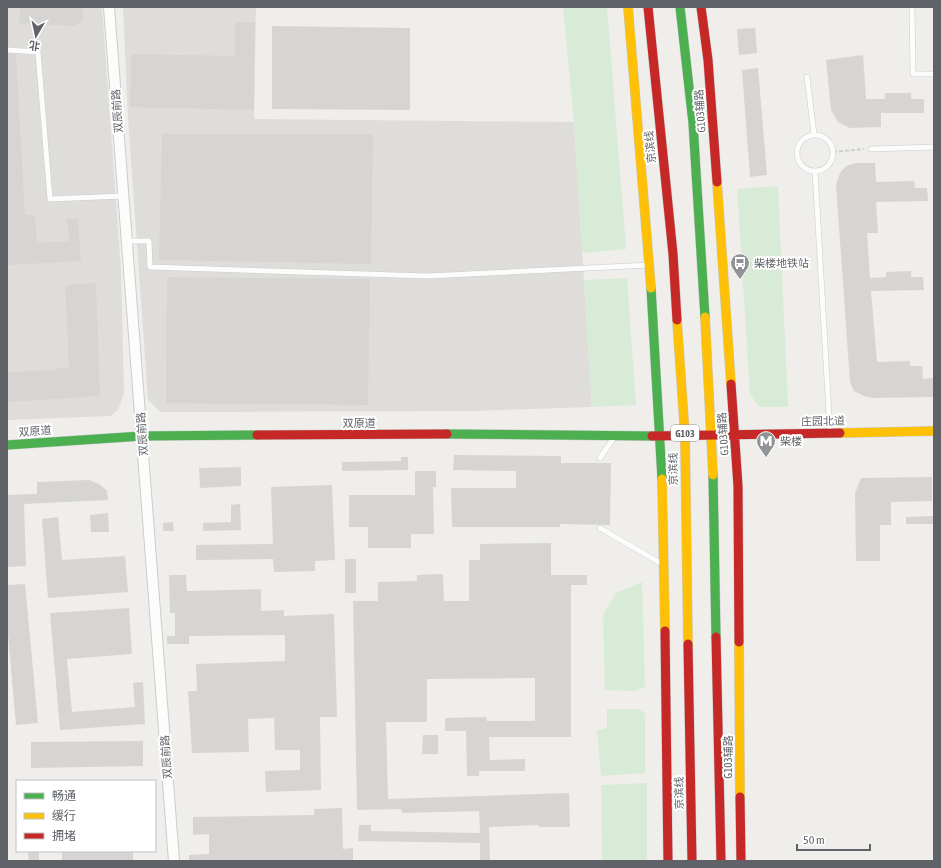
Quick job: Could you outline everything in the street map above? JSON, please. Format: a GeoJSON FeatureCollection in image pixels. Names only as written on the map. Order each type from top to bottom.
{"type":"FeatureCollection","features":[{"type":"Feature","properties":{"kind":"main road"},"geometry":{"type":"LineString","coordinates":[[628,7],[651,265],[660,436],[668,861]]}},
{"type":"Feature","properties":{"kind":"main road","name":"京滨线"},"geometry":{"type":"LineString","coordinates":[[648,7],[672,254],[685,436],[692,861]]}},
{"type":"Feature","properties":{"kind":"main road","name":"G103"},"geometry":{"type":"LineString","coordinates":[[680,7],[693,123],[712,435],[720,861]]}},
{"type":"Feature","properties":{"kind":"main road"},"geometry":{"type":"LineString","coordinates":[[682,34],[686,7]]}},
{"type":"Feature","properties":{"kind":"main road","name":"G103辅路"},"geometry":{"type":"LineString","coordinates":[[701,7],[708,60],[738,486],[741,861]]}},
{"type":"Feature","properties":{"kind":"main road","name":"庄园北道"},"geometry":{"type":"LineString","coordinates":[[712,435],[934,431]]}},
{"type":"Feature","properties":{"kind":"main road","name":"双原道"},"geometry":{"type":"LineString","coordinates":[[7,445],[142,436],[461,434],[614,436],[712,435]]}},
{"type":"Feature","properties":{"kind":"street","name":"双辰前路"},"geometry":{"type":"LineString","coordinates":[[110,7],[126,241],[174,861]]}},
{"type":"Feature","properties":{"kind":"lane"},"geometry":{"type":"LineString","coordinates":[[912,7],[914,74],[934,74]]}},
{"type":"Feature","properties":{"kind":"lane"},"geometry":{"type":"LineString","coordinates":[[7,50],[38,52],[50,199],[123,196]]}},
{"type":"Feature","properties":{"kind":"lane"},"geometry":{"type":"LineString","coordinates":[[808,76],[814,134]]}},
{"type":"Feature","properties":{"kind":"lane"},"geometry":{"type":"LineString","coordinates":[[814,134],[819,135],[829,141],[833,152],[832,158],[826,167],[816,171],[803,167],[796,157],[796,150],[802,139],[814,134]]}},
{"type":"Feature","properties":{"kind":"lane"},"geometry":{"type":"LineString","coordinates":[[871,149],[934,147]]}},
{"type":"Feature","properties":{"kind":"lane"},"geometry":{"type":"LineString","coordinates":[[816,171],[830,433]]}},
{"type":"Feature","properties":{"kind":"lane"},"geometry":{"type":"LineString","coordinates":[[126,241],[149,241],[150,267],[427,276],[651,265]]}},
{"type":"Feature","properties":{"kind":"lane"},"geometry":{"type":"LineString","coordinates":[[600,458],[614,436]]}},
{"type":"Feature","properties":{"kind":"lane"},"geometry":{"type":"LineString","coordinates":[[600,528],[663,565]]}},
{"type":"Feature","properties":{"kind":"path"},"geometry":{"type":"LineString","coordinates":[[833,152],[871,149]]}},
{"type":"Feature","properties":{"kind":"shaded area"},"geometry":{"type":"Polygon","coordinates":[[[7,7],[102,7],[121,269],[124,393],[118,410],[111,416],[7,420],[7,7]]]}},
{"type":"Feature","properties":{"kind":"shaded area"},"geometry":{"type":"Polygon","coordinates":[[[123,7],[256,7],[254,119],[574,122],[592,407],[475,411],[161,412],[148,400],[128,118],[123,7]]]}},
{"type":"Feature","properties":{"kind":"green space"},"geometry":{"type":"Polygon","coordinates":[[[563,7],[607,7],[626,249],[582,253],[574,122],[563,7]]]}},
{"type":"Feature","properties":{"kind":"green space"},"geometry":{"type":"Polygon","coordinates":[[[778,186],[788,407],[759,407],[750,394],[737,189],[778,186]]]}},
{"type":"Feature","properties":{"kind":"green space"},"geometry":{"type":"Polygon","coordinates":[[[627,278],[636,405],[592,407],[584,280],[627,278]]]}},
{"type":"Feature","properties":{"kind":"green space"},"geometry":{"type":"Polygon","coordinates":[[[642,582],[645,687],[634,691],[605,690],[603,615],[616,593],[642,582]]]}},
{"type":"Feature","properties":{"kind":"green space"},"geometry":{"type":"Polygon","coordinates":[[[607,709],[639,709],[645,713],[645,773],[601,776],[597,730],[607,728],[607,709]]]}},
{"type":"Feature","properties":{"kind":"green space"},"geometry":{"type":"Polygon","coordinates":[[[647,783],[647,861],[602,861],[601,785],[647,783]]]}},
{"type":"Feature","properties":{"kind":"building"},"geometry":{"type":"Polygon","coordinates":[[[20,7],[83,7],[83,20],[74,26],[19,23],[20,7]]]}},
{"type":"Feature","properties":{"kind":"building"},"geometry":{"type":"Polygon","coordinates":[[[235,22],[255,22],[254,110],[130,107],[131,54],[235,56],[235,22]]]}},
{"type":"Feature","properties":{"kind":"building"},"geometry":{"type":"Polygon","coordinates":[[[272,26],[410,28],[410,110],[272,109],[272,26]]]}},
{"type":"Feature","properties":{"kind":"building"},"geometry":{"type":"Polygon","coordinates":[[[755,28],[757,53],[739,55],[737,29],[755,28]]]}},
{"type":"Feature","properties":{"kind":"building"},"geometry":{"type":"Polygon","coordinates":[[[7,54],[16,55],[25,215],[35,215],[37,243],[69,241],[67,219],[78,219],[81,261],[7,265],[7,54]]]}},
{"type":"Feature","properties":{"kind":"building"},"geometry":{"type":"Polygon","coordinates":[[[863,55],[866,99],[885,99],[885,93],[911,93],[911,99],[924,99],[924,113],[881,113],[881,127],[850,128],[838,122],[831,110],[826,60],[863,55]]]}},
{"type":"Feature","properties":{"kind":"building"},"geometry":{"type":"Polygon","coordinates":[[[758,68],[767,175],[750,177],[742,70],[758,68]]]}},
{"type":"Feature","properties":{"kind":"building"},"geometry":{"type":"Polygon","coordinates":[[[162,134],[373,134],[371,264],[159,260],[162,134]]]}},
{"type":"Feature","properties":{"kind":"building"},"geometry":{"type":"Polygon","coordinates":[[[857,163],[875,163],[876,182],[914,181],[915,188],[927,188],[928,201],[876,202],[878,233],[867,233],[870,278],[886,277],[886,272],[911,271],[911,277],[923,277],[924,290],[871,291],[877,362],[910,361],[910,366],[922,366],[923,379],[933,378],[933,397],[873,398],[864,396],[854,391],[850,382],[836,185],[840,173],[846,166],[857,163]]]}},
{"type":"Feature","properties":{"kind":"building"},"geometry":{"type":"Polygon","coordinates":[[[167,277],[370,279],[368,405],[166,403],[167,277]]]}},
{"type":"Feature","properties":{"kind":"building"},"geometry":{"type":"Polygon","coordinates":[[[96,283],[100,396],[7,402],[7,372],[69,368],[65,285],[96,283]]]}},
{"type":"Feature","properties":{"kind":"building"},"geometry":{"type":"Polygon","coordinates":[[[454,455],[561,456],[561,463],[611,463],[610,525],[560,524],[560,527],[452,527],[451,488],[516,488],[516,471],[453,470],[454,455]]]}},
{"type":"Feature","properties":{"kind":"building"},"geometry":{"type":"Polygon","coordinates":[[[401,457],[408,457],[408,470],[342,471],[342,462],[401,461],[401,457]]]}},
{"type":"Feature","properties":{"kind":"building"},"geometry":{"type":"Polygon","coordinates":[[[241,467],[241,486],[200,488],[199,468],[241,467]]]}},
{"type":"Feature","properties":{"kind":"building"},"geometry":{"type":"Polygon","coordinates":[[[415,471],[436,471],[436,487],[433,487],[434,534],[411,534],[411,548],[368,548],[368,527],[349,527],[349,495],[415,495],[415,471]]]}},
{"type":"Feature","properties":{"kind":"building"},"geometry":{"type":"Polygon","coordinates":[[[932,477],[932,501],[891,502],[891,525],[880,525],[880,561],[856,561],[855,493],[861,478],[932,477]]]}},
{"type":"Feature","properties":{"kind":"building"},"geometry":{"type":"Polygon","coordinates":[[[89,480],[99,484],[107,491],[108,500],[24,504],[26,566],[7,567],[7,495],[37,494],[37,482],[89,480]]]}},
{"type":"Feature","properties":{"kind":"building"},"geometry":{"type":"Polygon","coordinates":[[[332,485],[335,560],[315,561],[315,571],[274,572],[273,559],[196,560],[196,545],[273,544],[271,487],[332,485]]]}},
{"type":"Feature","properties":{"kind":"building"},"geometry":{"type":"Polygon","coordinates":[[[240,504],[241,530],[203,531],[203,523],[231,522],[231,505],[240,504]]]}},
{"type":"Feature","properties":{"kind":"building"},"geometry":{"type":"Polygon","coordinates":[[[108,513],[109,532],[91,532],[90,515],[108,513]]]}},
{"type":"Feature","properties":{"kind":"building"},"geometry":{"type":"Polygon","coordinates":[[[934,516],[934,524],[906,524],[906,517],[934,516]]]}},
{"type":"Feature","properties":{"kind":"building"},"geometry":{"type":"Polygon","coordinates":[[[58,517],[62,560],[125,556],[128,592],[48,598],[42,519],[58,517]]]}},
{"type":"Feature","properties":{"kind":"building"},"geometry":{"type":"Polygon","coordinates":[[[173,522],[174,531],[163,531],[163,523],[173,522]]]}},
{"type":"Feature","properties":{"kind":"building"},"geometry":{"type":"Polygon","coordinates":[[[551,543],[551,575],[587,575],[587,585],[571,585],[571,737],[489,737],[490,760],[525,759],[525,771],[479,771],[479,776],[467,776],[466,731],[445,731],[445,718],[486,717],[487,721],[535,721],[535,678],[427,679],[427,722],[386,722],[388,799],[569,793],[570,827],[539,827],[539,825],[489,827],[490,861],[480,861],[480,843],[358,841],[359,825],[371,825],[371,831],[480,833],[479,811],[402,813],[401,809],[357,810],[353,601],[378,601],[378,582],[417,581],[417,575],[443,574],[444,601],[469,601],[469,560],[480,560],[480,544],[551,543]]]}},
{"type":"Feature","properties":{"kind":"building"},"geometry":{"type":"Polygon","coordinates":[[[345,559],[356,559],[356,593],[345,593],[345,559]]]}},
{"type":"Feature","properties":{"kind":"building"},"geometry":{"type":"Polygon","coordinates":[[[169,575],[186,575],[187,591],[261,589],[261,611],[284,610],[284,616],[334,614],[337,717],[320,717],[321,790],[266,792],[265,771],[300,770],[300,750],[275,750],[274,718],[248,719],[249,752],[192,753],[188,691],[197,691],[196,664],[285,661],[285,635],[189,636],[189,644],[167,644],[167,636],[175,636],[175,613],[170,613],[169,575]]]}},
{"type":"Feature","properties":{"kind":"building"},"geometry":{"type":"Polygon","coordinates":[[[25,584],[38,723],[16,725],[7,623],[7,585],[25,584]]]}},
{"type":"Feature","properties":{"kind":"building"},"geometry":{"type":"Polygon","coordinates":[[[129,608],[132,654],[67,659],[72,712],[135,707],[133,683],[143,682],[145,724],[60,730],[50,613],[129,608]]]}},
{"type":"Feature","properties":{"kind":"building"},"geometry":{"type":"Polygon","coordinates":[[[423,735],[438,735],[438,754],[422,754],[423,735]]]}},
{"type":"Feature","properties":{"kind":"building"},"geometry":{"type":"Polygon","coordinates":[[[143,741],[143,766],[31,768],[31,742],[143,741]]]}},
{"type":"Feature","properties":{"kind":"building"},"geometry":{"type":"Polygon","coordinates":[[[342,808],[343,849],[353,848],[353,861],[189,861],[189,855],[209,854],[209,834],[193,835],[193,817],[314,815],[314,809],[342,808]]]}},
{"type":"Feature","properties":{"kind":"building"},"geometry":{"type":"Polygon","coordinates":[[[28,852],[39,852],[39,861],[29,861],[28,852]]]}},
{"type":"Feature","properties":{"kind":"building"},"geometry":{"type":"Polygon","coordinates":[[[62,852],[133,852],[133,861],[62,861],[62,852]]]}},
{"type":"Feature","properties":{"kind":"traffic: fast"},"geometry":{"type":"LineString","coordinates":[[680,7],[693,123],[705,317]]}},
{"type":"Feature","properties":{"kind":"traffic: fast"},"geometry":{"type":"LineString","coordinates":[[651,288],[662,479]]}},
{"type":"Feature","properties":{"kind":"traffic: fast"},"geometry":{"type":"LineString","coordinates":[[447,434],[652,436]]}},
{"type":"Feature","properties":{"kind":"traffic: fast"},"geometry":{"type":"LineString","coordinates":[[7,445],[142,436],[257,435]]}},
{"type":"Feature","properties":{"kind":"traffic: fast"},"geometry":{"type":"LineString","coordinates":[[713,475],[716,637]]}},
{"type":"Feature","properties":{"kind":"traffic: slow"},"geometry":{"type":"LineString","coordinates":[[628,7],[651,288]]}},
{"type":"Feature","properties":{"kind":"traffic: slow"},"geometry":{"type":"LineString","coordinates":[[717,182],[731,384]]}},
{"type":"Feature","properties":{"kind":"traffic: slow"},"geometry":{"type":"LineString","coordinates":[[705,317],[713,475]]}},
{"type":"Feature","properties":{"kind":"traffic: slow"},"geometry":{"type":"LineString","coordinates":[[677,320],[685,436],[688,644]]}},
{"type":"Feature","properties":{"kind":"traffic: slow"},"geometry":{"type":"LineString","coordinates":[[840,433],[934,431]]}},
{"type":"Feature","properties":{"kind":"traffic: slow"},"geometry":{"type":"LineString","coordinates":[[662,479],[665,631]]}},
{"type":"Feature","properties":{"kind":"traffic: slow"},"geometry":{"type":"LineString","coordinates":[[739,642],[740,797]]}},
{"type":"Feature","properties":{"kind":"traffic: jam"},"geometry":{"type":"LineString","coordinates":[[648,7],[673,254],[677,320]]}},
{"type":"Feature","properties":{"kind":"traffic: jam"},"geometry":{"type":"LineString","coordinates":[[701,7],[708,60],[717,182]]}},
{"type":"Feature","properties":{"kind":"traffic: jam"},"geometry":{"type":"LineString","coordinates":[[731,384],[738,486],[739,642]]}},
{"type":"Feature","properties":{"kind":"traffic: jam"},"geometry":{"type":"LineString","coordinates":[[652,436],[840,433]]}},
{"type":"Feature","properties":{"kind":"traffic: jam"},"geometry":{"type":"LineString","coordinates":[[257,435],[447,434]]}},
{"type":"Feature","properties":{"kind":"traffic: jam"},"geometry":{"type":"LineString","coordinates":[[665,631],[668,861]]}},
{"type":"Feature","properties":{"kind":"traffic: jam"},"geometry":{"type":"LineString","coordinates":[[716,637],[721,861]]}},
{"type":"Feature","properties":{"kind":"traffic: jam"},"geometry":{"type":"LineString","coordinates":[[688,644],[692,861]]}},
{"type":"Feature","properties":{"kind":"traffic: jam"},"geometry":{"type":"LineString","coordinates":[[740,797],[741,861]]}},
{"type":"Feature","properties":{"kind":"place","name":"柴楼地铁站"},"geometry":{"type":"Point","coordinates":[740,280]}},
{"type":"Feature","properties":{"kind":"place","name":"柴楼"},"geometry":{"type":"Point","coordinates":[766,458]}}]}
